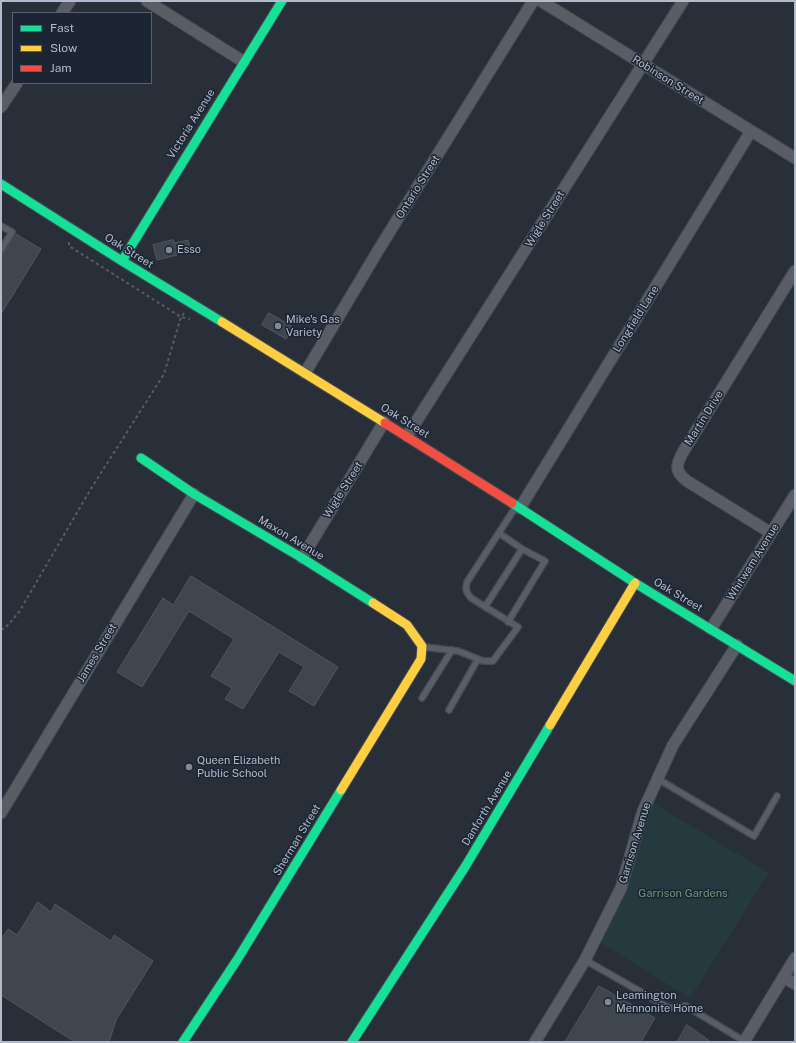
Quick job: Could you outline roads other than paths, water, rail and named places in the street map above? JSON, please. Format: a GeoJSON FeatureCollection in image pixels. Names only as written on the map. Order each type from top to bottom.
{"type":"FeatureCollection","features":[{"type":"Feature","properties":{"kind":"street"},"geometry":{"type":"LineString","coordinates":[[63,12],[70,1]]}},
{"type":"Feature","properties":{"kind":"street"},"geometry":{"type":"LineString","coordinates":[[147,1],[244,62]]}},
{"type":"Feature","properties":{"kind":"street","name":"Victoria Avenue"},"geometry":{"type":"LineString","coordinates":[[122,261],[282,1]]}},
{"type":"Feature","properties":{"kind":"street","name":"Ontario Street"},"geometry":{"type":"LineString","coordinates":[[305,373],[383,243],[533,1]]}},
{"type":"Feature","properties":{"kind":"street","name":"Robinson Street"},"geometry":{"type":"LineString","coordinates":[[541,1],[795,158]]}},
{"type":"Feature","properties":{"kind":"street","name":"Wigle Street"},"geometry":{"type":"LineString","coordinates":[[407,436],[683,1]]}},
{"type":"Feature","properties":{"kind":"street"},"geometry":{"type":"LineString","coordinates":[[1,108],[16,84]]}},
{"type":"Feature","properties":{"kind":"street","name":"Longfield Lane"},"geometry":{"type":"LineString","coordinates":[[518,507],[751,131]]}},
{"type":"Feature","properties":{"kind":"street","name":"Oak Street"},"geometry":{"type":"LineString","coordinates":[[2,186],[407,436],[635,583],[795,681]]}},
{"type":"Feature","properties":{"kind":"street","name":"Martin Drive"},"geometry":{"type":"LineString","coordinates":[[771,533],[687,481],[678,471],[678,464],[795,271]]}},
{"type":"Feature","properties":{"kind":"street","name":"Wigle Street"},"geometry":{"type":"LineString","coordinates":[[302,558],[384,422]]}},
{"type":"Feature","properties":{"kind":"street","name":"Maxon Avenue"},"geometry":{"type":"LineString","coordinates":[[141,458],[194,494],[302,558],[407,625],[422,646]]}},
{"type":"Feature","properties":{"kind":"street","name":"James Street"},"geometry":{"type":"LineString","coordinates":[[1,813],[194,494]]}},
{"type":"Feature","properties":{"kind":"street","name":"Whitwam Avenue"},"geometry":{"type":"LineString","coordinates":[[711,629],[795,495]]}},
{"type":"Feature","properties":{"kind":"street","name":"Danforth Avenue"},"geometry":{"type":"LineString","coordinates":[[352,1042],[465,867],[635,583]]}},
{"type":"Feature","properties":{"kind":"street","name":"Garrison Avenue"},"geometry":{"type":"LineString","coordinates":[[536,1042],[585,960],[621,888],[643,811],[673,745],[737,645]]}},
{"type":"Feature","properties":{"kind":"street","name":"Sherman Street"},"geometry":{"type":"LineString","coordinates":[[183,1042],[241,954],[393,706],[421,659],[422,646]]}},
{"type":"Feature","properties":{"kind":"street"},"geometry":{"type":"LineString","coordinates":[[744,1042],[795,958]]}},
{"type":"Feature","properties":{"kind":"street"},"geometry":{"type":"LineString","coordinates":[[783,977],[795,984]]}},
{"type":"Feature","properties":{"kind":"lane"},"geometry":{"type":"LineString","coordinates":[[1,226],[12,232],[1,250]]}},
{"type":"Feature","properties":{"kind":"lane"},"geometry":{"type":"LineString","coordinates":[[422,646],[458,651],[482,661],[493,661],[518,628],[470,598],[465,587],[499,533],[518,507]]}},
{"type":"Feature","properties":{"kind":"lane"},"geometry":{"type":"LineString","coordinates":[[499,533],[522,549],[545,561],[508,622]]}},
{"type":"Feature","properties":{"kind":"lane"},"geometry":{"type":"LineString","coordinates":[[485,607],[522,549]]}},
{"type":"Feature","properties":{"kind":"lane"},"geometry":{"type":"LineString","coordinates":[[422,698],[452,650]]}},
{"type":"Feature","properties":{"kind":"lane"},"geometry":{"type":"LineString","coordinates":[[449,710],[478,659]]}},
{"type":"Feature","properties":{"kind":"lane"},"geometry":{"type":"LineString","coordinates":[[658,779],[754,836],[777,796]]}},
{"type":"Feature","properties":{"kind":"lane"},"geometry":{"type":"LineString","coordinates":[[585,960],[669,1008],[686,1006],[744,1042]]}},
{"type":"Feature","properties":{"kind":"place","name":"Esso"},"geometry":{"type":"Point","coordinates":[169,250]}},
{"type":"Feature","properties":{"kind":"place","name":"Mike's Gas Variety"},"geometry":{"type":"Point","coordinates":[278,326]}},
{"type":"Feature","properties":{"kind":"place","name":"Queen Elizabeth Public School"},"geometry":{"type":"Point","coordinates":[189,767]}},
{"type":"Feature","properties":{"kind":"place","name":"Leamington Mennonite Home"},"geometry":{"type":"Point","coordinates":[608,1002]}},
{"type":"Feature","properties":{"kind":"park label","name":"Garrison Gardens"},"geometry":{"type":"Point","coordinates":[683,894]}}]}
